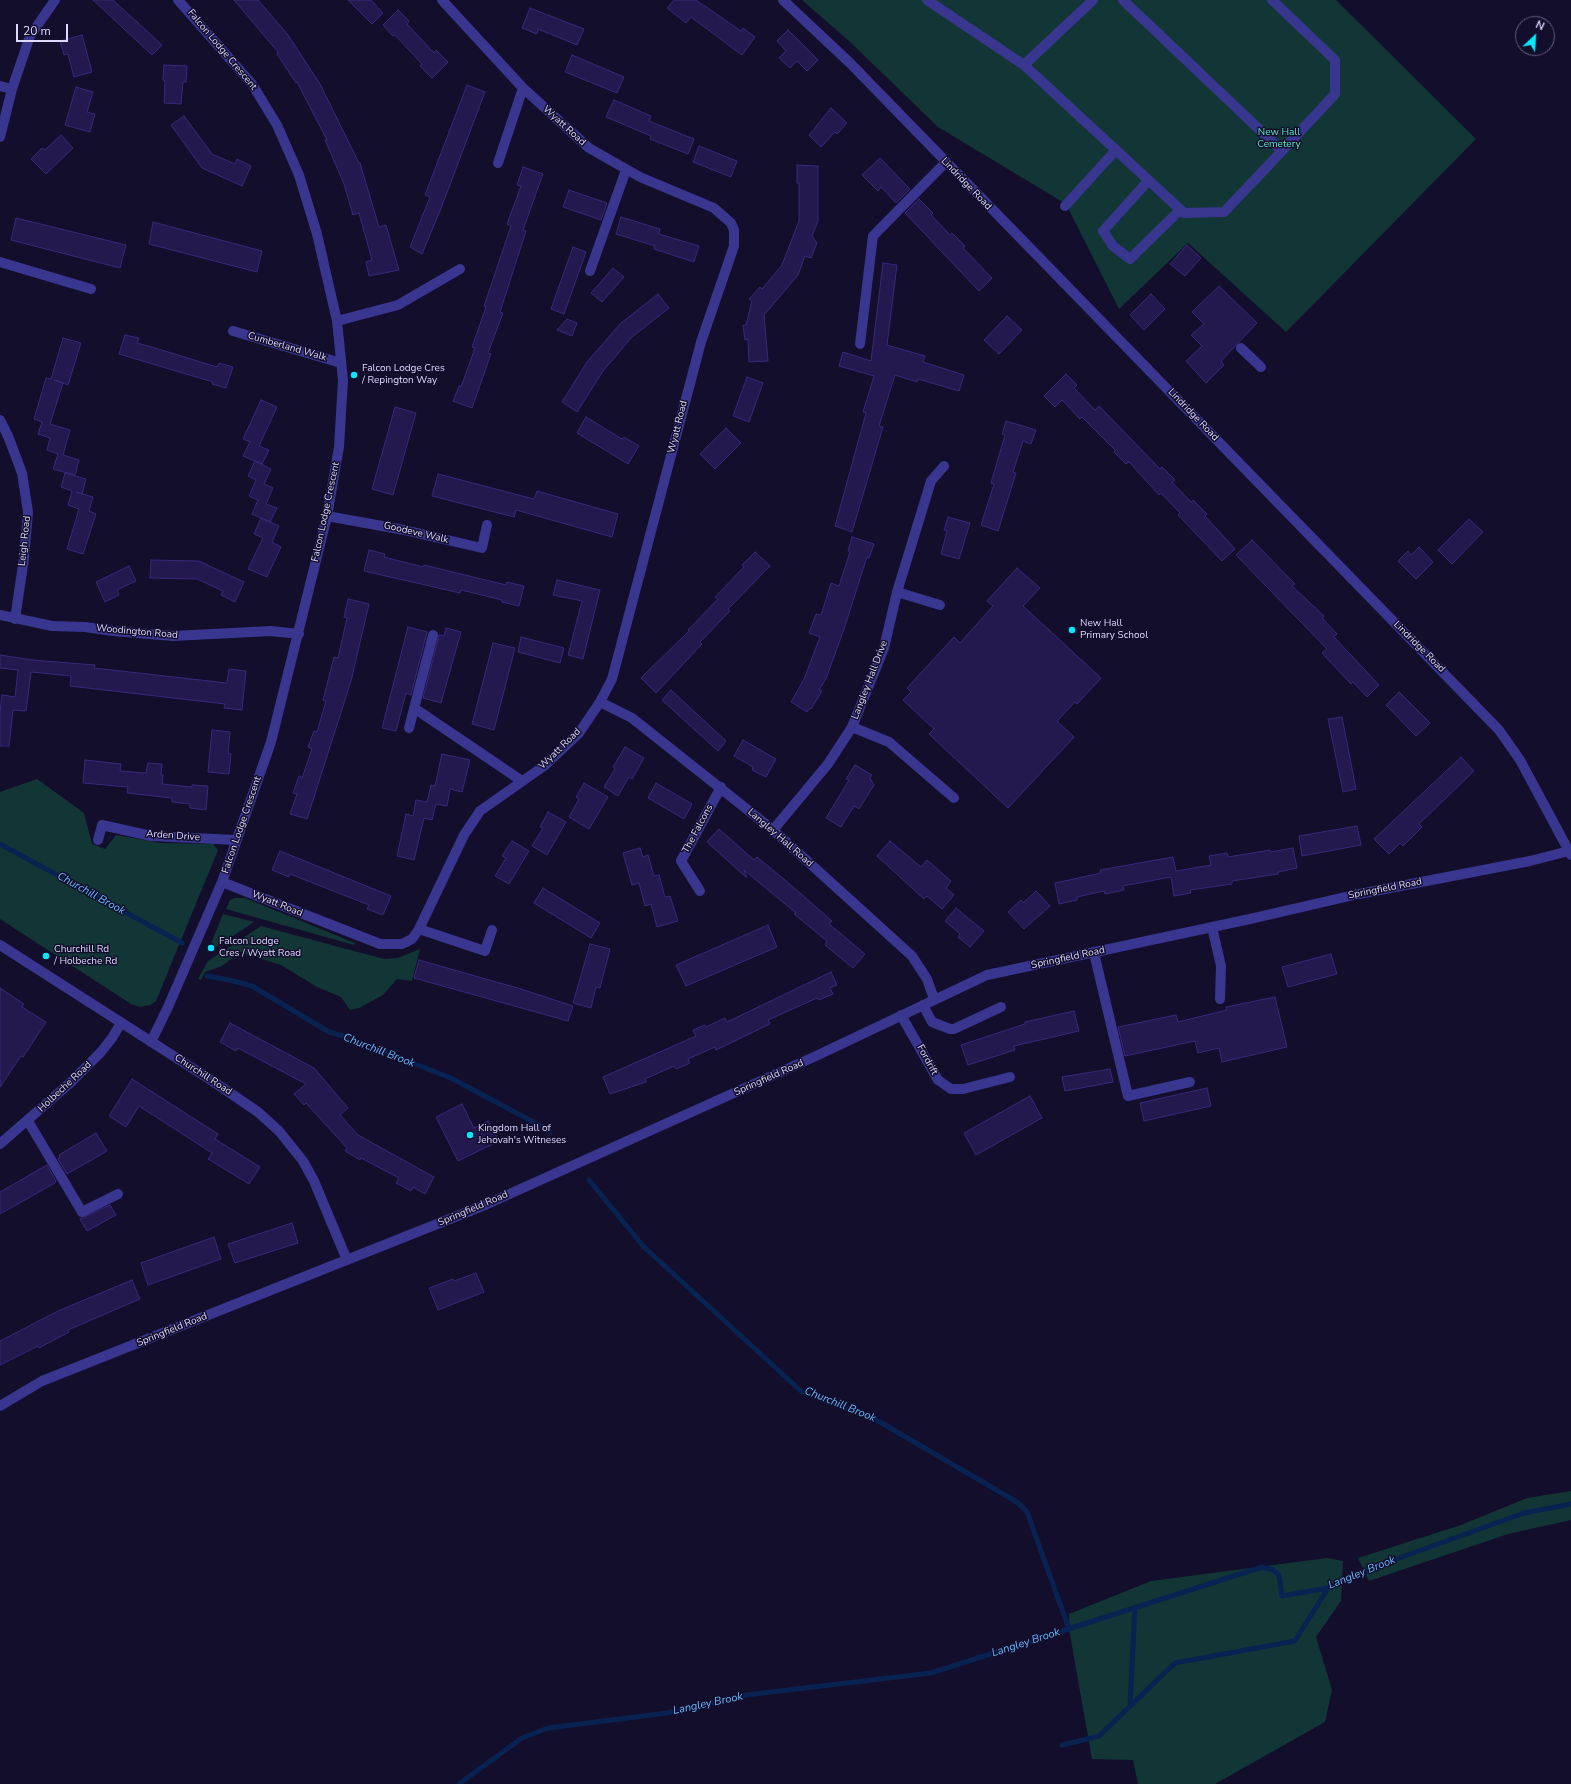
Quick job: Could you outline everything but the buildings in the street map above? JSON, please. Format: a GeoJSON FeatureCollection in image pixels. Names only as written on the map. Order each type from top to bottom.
{"type":"FeatureCollection","features":[{"type":"Feature","properties":{"kind":"street"},"geometry":{"type":"LineString","coordinates":[[0,137],[12,89],[30,36],[55,0]]}},
{"type":"Feature","properties":{"kind":"street","name":"Falcon Lodge Crescent"},"geometry":{"type":"LineString","coordinates":[[152,1042],[222,882],[271,742],[299,634],[327,516],[338,447],[343,380],[337,321],[318,234],[299,174],[277,125],[252,84],[178,0]]}},
{"type":"Feature","properties":{"kind":"street","name":"Wyatt Road"},"geometry":{"type":"LineString","coordinates":[[222,882],[380,944],[402,944],[412,939],[419,930],[464,835],[480,811],[544,766],[579,733],[600,702],[612,679],[701,342],[734,246],[734,230],[731,223],[714,208],[640,177],[589,148],[523,88],[442,0]]}},
{"type":"Feature","properties":{"kind":"street","name":"Lindridge Road"},"geometry":{"type":"LineString","coordinates":[[783,0],[850,63],[1499,730],[1520,760],[1570,853]]}},
{"type":"Feature","properties":{"kind":"street"},"geometry":{"type":"LineString","coordinates":[[927,0],[1024,64],[1184,213],[1224,212],[1334,94],[1335,60],[1272,0]]}},
{"type":"Feature","properties":{"kind":"street"},"geometry":{"type":"LineString","coordinates":[[1024,64],[1093,0]]}},
{"type":"Feature","properties":{"kind":"street"},"geometry":{"type":"LineString","coordinates":[[1123,0],[1282,151]]}},
{"type":"Feature","properties":{"kind":"street"},"geometry":{"type":"LineString","coordinates":[[0,86],[12,89]]}},
{"type":"Feature","properties":{"kind":"street"},"geometry":{"type":"LineString","coordinates":[[498,163],[523,88]]}},
{"type":"Feature","properties":{"kind":"street"},"geometry":{"type":"LineString","coordinates":[[1065,206],[1116,150]]}},
{"type":"Feature","properties":{"kind":"street"},"geometry":{"type":"LineString","coordinates":[[860,344],[873,236],[946,162]]}},
{"type":"Feature","properties":{"kind":"street"},"geometry":{"type":"LineString","coordinates":[[590,271],[626,170]]}},
{"type":"Feature","properties":{"kind":"street"},"geometry":{"type":"LineString","coordinates":[[1148,181],[1103,231],[1114,246],[1130,259],[1180,210]]}},
{"type":"Feature","properties":{"kind":"street"},"geometry":{"type":"LineString","coordinates":[[0,262],[91,289]]}},
{"type":"Feature","properties":{"kind":"street"},"geometry":{"type":"LineString","coordinates":[[337,321],[398,305],[460,269]]}},
{"type":"Feature","properties":{"kind":"street","name":"Cumberland Walk"},"geometry":{"type":"LineString","coordinates":[[233,331],[341,363]]}},
{"type":"Feature","properties":{"kind":"street"},"geometry":{"type":"LineString","coordinates":[[1241,348],[1261,368]]}},
{"type":"Feature","properties":{"kind":"street","name":"Leigh Road"},"geometry":{"type":"LineString","coordinates":[[0,420],[22,472],[28,512],[15,619]]}},
{"type":"Feature","properties":{"kind":"street","name":"Langley Hall Drive"},"geometry":{"type":"LineString","coordinates":[[773,830],[828,764],[852,726],[884,648],[897,592],[931,481],[944,466]]}},
{"type":"Feature","properties":{"kind":"street","name":"Goodeve Walk"},"geometry":{"type":"LineString","coordinates":[[327,516],[404,530],[482,548],[486,525]]}},
{"type":"Feature","properties":{"kind":"street"},"geometry":{"type":"LineString","coordinates":[[897,592],[940,605]]}},
{"type":"Feature","properties":{"kind":"street","name":"Woodington Road"},"geometry":{"type":"LineString","coordinates":[[0,615],[52,626],[85,627],[113,632],[173,636],[271,631],[299,634]]}},
{"type":"Feature","properties":{"kind":"street"},"geometry":{"type":"LineString","coordinates":[[409,728],[433,635]]}},
{"type":"Feature","properties":{"kind":"street","name":"Langley Hall Road"},"geometry":{"type":"LineString","coordinates":[[600,702],[632,718],[721,787],[773,830],[912,956],[927,979],[934,999]]}},
{"type":"Feature","properties":{"kind":"street"},"geometry":{"type":"LineString","coordinates":[[414,708],[522,782]]}},
{"type":"Feature","properties":{"kind":"street"},"geometry":{"type":"LineString","coordinates":[[852,726],[889,742],[954,798]]}},
{"type":"Feature","properties":{"kind":"street","name":"The Falcons"},"geometry":{"type":"LineString","coordinates":[[700,891],[681,861],[721,787]]}},
{"type":"Feature","properties":{"kind":"street","name":"Arden Drive"},"geometry":{"type":"LineString","coordinates":[[98,840],[102,825],[151,836],[236,840]]}},
{"type":"Feature","properties":{"kind":"street","name":"Springfield Road"},"geometry":{"type":"LineString","coordinates":[[0,1406],[42,1381],[492,1202],[816,1056],[934,999],[987,976],[1354,895],[1570,853]]}},
{"type":"Feature","properties":{"kind":"street"},"geometry":{"type":"LineString","coordinates":[[1212,927],[1221,966],[1220,999]]}},
{"type":"Feature","properties":{"kind":"street"},"geometry":{"type":"LineString","coordinates":[[419,930],[485,951],[492,930]]}},
{"type":"Feature","properties":{"kind":"street","name":"Churchill Road"},"geometry":{"type":"LineString","coordinates":[[0,945],[258,1112],[279,1131],[303,1161],[314,1181],[347,1260]]}},
{"type":"Feature","properties":{"kind":"street"},"geometry":{"type":"LineString","coordinates":[[1094,953],[1128,1096],[1190,1082]]}},
{"type":"Feature","properties":{"kind":"street"},"geometry":{"type":"LineString","coordinates":[[923,1005],[932,1022],[950,1029],[954,1029],[1001,1007]]}},
{"type":"Feature","properties":{"kind":"street","name":"Fordrift"},"geometry":{"type":"LineString","coordinates":[[901,1015],[938,1080],[951,1089],[963,1089],[1010,1077]]}},
{"type":"Feature","properties":{"kind":"street","name":"Holbeche Road"},"geometry":{"type":"LineString","coordinates":[[0,1144],[70,1084],[101,1052],[121,1023]]}},
{"type":"Feature","properties":{"kind":"street"},"geometry":{"type":"LineString","coordinates":[[28,1121],[82,1212],[118,1194]]}},
{"type":"Feature","properties":{"kind":"green space","name":"New Hall Cemetery"},"geometry":{"type":"Polygon","coordinates":[[[802,0],[1336,0],[1476,139],[1286,332],[1188,243],[1119,309],[1066,204],[938,127],[849,41],[802,0]]]}},
{"type":"Feature","properties":{"kind":"green space"},"geometry":{"type":"Polygon","coordinates":[[[37,779],[84,813],[92,844],[105,849],[116,835],[161,843],[213,844],[218,850],[156,1001],[150,1005],[140,1007],[131,1004],[0,919],[0,792],[37,779]]]}},
{"type":"Feature","properties":{"kind":"green space"},"geometry":{"type":"Polygon","coordinates":[[[235,898],[245,898],[355,943],[354,945],[226,909],[230,900],[235,898]]]}},
{"type":"Feature","properties":{"kind":"green space"},"geometry":{"type":"Polygon","coordinates":[[[223,914],[254,922],[207,953],[223,914]]]}},
{"type":"Feature","properties":{"kind":"green space"},"geometry":{"type":"Polygon","coordinates":[[[261,926],[384,959],[398,958],[420,949],[412,981],[397,979],[383,995],[359,1008],[350,1010],[341,997],[317,987],[281,965],[240,952],[222,966],[205,972],[201,980],[198,979],[208,961],[261,926]]]}},
{"type":"Feature","properties":{"kind":"green space"},"geometry":{"type":"Polygon","coordinates":[[[1571,1491],[1571,1520],[1508,1534],[1369,1581],[1358,1558],[1461,1525],[1527,1498],[1571,1491]]]}},
{"type":"Feature","properties":{"kind":"green space"},"geometry":{"type":"Polygon","coordinates":[[[1327,1558],[1343,1561],[1341,1601],[1316,1637],[1332,1690],[1325,1722],[1215,1784],[1138,1784],[1133,1760],[1092,1759],[1069,1629],[1069,1614],[1151,1581],[1327,1558]]]}},
{"type":"Feature","properties":{"kind":"waterway","name":"Churchill Brook"},"geometry":{"type":"LineString","coordinates":[[0,844],[182,943]]}},
{"type":"Feature","properties":{"kind":"waterway","name":"Churchill Brook"},"geometry":{"type":"LineString","coordinates":[[207,976],[252,986],[329,1032],[451,1078],[550,1131]]}},
{"type":"Feature","properties":{"kind":"waterway","name":"Churchill Brook"},"geometry":{"type":"LineString","coordinates":[[589,1180],[643,1246],[802,1392],[880,1422],[1017,1502],[1027,1512],[1069,1629]]}},
{"type":"Feature","properties":{"kind":"waterway","name":"Langley Brook"},"geometry":{"type":"LineString","coordinates":[[459,1784],[522,1738],[548,1728],[667,1713],[746,1695],[931,1673],[1262,1567],[1273,1570],[1279,1575],[1282,1596],[1328,1588],[1399,1558],[1524,1513],[1571,1504]]}},
{"type":"Feature","properties":{"kind":"waterway"},"geometry":{"type":"LineString","coordinates":[[1062,1745],[1099,1736],[1175,1663],[1295,1641],[1328,1588]]}},
{"type":"Feature","properties":{"kind":"waterway"},"geometry":{"type":"LineString","coordinates":[[1130,1705],[1135,1607]]}},
{"type":"Feature","properties":{"kind":"place","name":"Falcon Lodge Cres / Repington Way"},"geometry":{"type":"Point","coordinates":[354,375]}},
{"type":"Feature","properties":{"kind":"place","name":"New Hall Primary School"},"geometry":{"type":"Point","coordinates":[1072,630]}},
{"type":"Feature","properties":{"kind":"place","name":"Falcon Lodge Cres / Wyatt Road"},"geometry":{"type":"Point","coordinates":[211,948]}},
{"type":"Feature","properties":{"kind":"place","name":"Churchill Rd / Holbeche Rd"},"geometry":{"type":"Point","coordinates":[46,956]}},
{"type":"Feature","properties":{"kind":"place","name":"Kingdom Hall of Jehovah's Witneses"},"geometry":{"type":"Point","coordinates":[470,1135]}}]}
